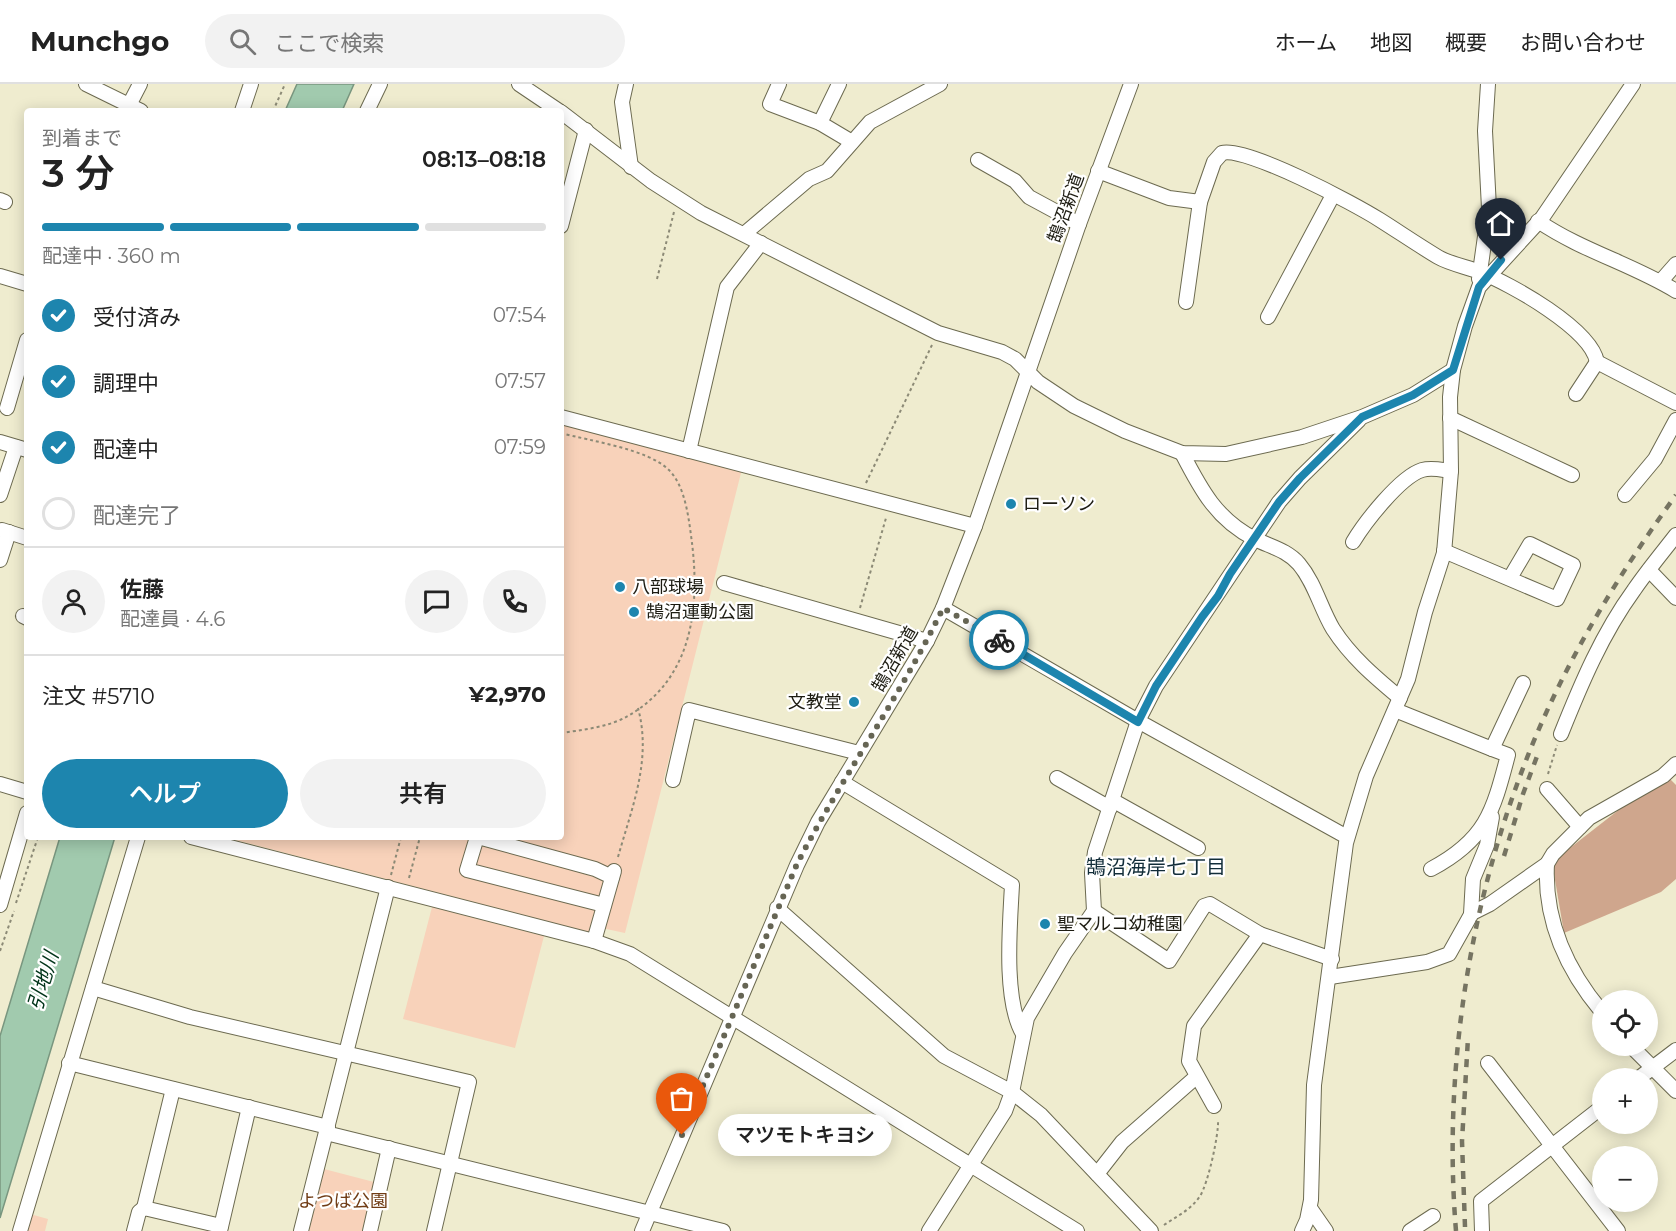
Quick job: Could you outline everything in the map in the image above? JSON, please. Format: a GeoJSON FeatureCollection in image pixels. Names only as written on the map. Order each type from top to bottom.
{"type":"FeatureCollection","features":[{"type":"Feature","properties":{"kind":"street"},"geometry":{"type":"LineString","coordinates":[[86,84],[127,108],[140,84]]}},
{"type":"Feature","properties":{"kind":"street"},"geometry":{"type":"LineString","coordinates":[[243,108],[251,84]]}},
{"type":"Feature","properties":{"kind":"street"},"geometry":{"type":"LineString","coordinates":[[368,108],[380,84]]}},
{"type":"Feature","properties":{"kind":"street"},"geometry":{"type":"LineString","coordinates":[[519,84],[554,108]]}},
{"type":"Feature","properties":{"kind":"street"},"geometry":{"type":"LineString","coordinates":[[626,84],[622,102],[632,166]]}},
{"type":"Feature","properties":{"kind":"street"},"geometry":{"type":"LineString","coordinates":[[780,84],[770,104],[820,123],[852,142]]}},
{"type":"Feature","properties":{"kind":"street"},"geometry":{"type":"LineString","coordinates":[[820,123],[838,84]]}},
{"type":"Feature","properties":{"kind":"street"},"geometry":{"type":"LineString","coordinates":[[744,234],[809,179],[827,171],[870,122],[940,84]]}},
{"type":"Feature","properties":{"kind":"street"},"geometry":{"type":"LineString","coordinates":[[1302,1231],[1310,1208],[1314,1085],[1347,837],[1366,776],[1408,679],[1444,551],[1451,471],[1450,418],[1453,370],[1482,278],[1489,208],[1485,131],[1488,84]]}},
{"type":"Feature","properties":{"kind":"street"},"geometry":{"type":"LineString","coordinates":[[1482,278],[1538,222],[1633,84]]}},
{"type":"Feature","properties":{"kind":"street","name":"鵠沼新道"},"geometry":{"type":"LineString","coordinates":[[642,1231],[777,908],[818,822],[927,641],[943,608],[975,526],[1026,372],[1130,85]]}},
{"type":"Feature","properties":{"kind":"street"},"geometry":{"type":"LineString","coordinates":[[564,115],[677,198],[760,243],[938,333],[1002,351],[1015,359],[1026,372],[1074,405],[1125,431],[1182,453],[1226,454],[1302,438],[1362,417],[1413,395],[1453,370]]}},
{"type":"Feature","properties":{"kind":"street"},"geometry":{"type":"LineString","coordinates":[[564,202],[586,130]]}},
{"type":"Feature","properties":{"kind":"street"},"geometry":{"type":"LineString","coordinates":[[1186,302],[1200,202],[1214,162],[1221,153],[1228,151],[1274,166],[1377,218],[1440,258],[1482,278],[1506,284],[1580,334],[1595,352],[1596,362],[1576,394]]}},
{"type":"Feature","properties":{"kind":"street"},"geometry":{"type":"LineString","coordinates":[[978,160],[1015,180],[1029,197],[1079,224]]}},
{"type":"Feature","properties":{"kind":"street"},"geometry":{"type":"LineString","coordinates":[[1098,171],[1170,198],[1200,202]]}},
{"type":"Feature","properties":{"kind":"street"},"geometry":{"type":"LineString","coordinates":[[1269,317],[1333,195]]}},
{"type":"Feature","properties":{"kind":"street"},"geometry":{"type":"LineString","coordinates":[[1538,222],[1572,243],[1661,281],[1676,291]]}},
{"type":"Feature","properties":{"kind":"street"},"geometry":{"type":"LineString","coordinates":[[688,450],[727,287],[760,243]]}},
{"type":"Feature","properties":{"kind":"street"},"geometry":{"type":"LineString","coordinates":[[1661,281],[1676,264]]}},
{"type":"Feature","properties":{"kind":"street"},"geometry":{"type":"LineString","coordinates":[[1,281],[24,284]]}},
{"type":"Feature","properties":{"kind":"street"},"geometry":{"type":"LineString","coordinates":[[7,408],[24,350]]}},
{"type":"Feature","properties":{"kind":"street"},"geometry":{"type":"LineString","coordinates":[[1596,362],[1676,403]]}},
{"type":"Feature","properties":{"kind":"street"},"geometry":{"type":"LineString","coordinates":[[929,1231],[972,1167],[1005,1111],[1012,1092],[1023,1034],[1032,1009],[1065,953],[1094,911],[1092,864],[1138,722],[1156,686],[1254,539],[1300,478],[1362,417]]}},
{"type":"Feature","properties":{"kind":"street"},"geometry":{"type":"LineString","coordinates":[[564,418],[975,526]]}},
{"type":"Feature","properties":{"kind":"street"},"geometry":{"type":"LineString","coordinates":[[1450,418],[1572,475]]}},
{"type":"Feature","properties":{"kind":"street"},"geometry":{"type":"LineString","coordinates":[[1625,495],[1655,459],[1676,420]]}},
{"type":"Feature","properties":{"kind":"street"},"geometry":{"type":"LineString","coordinates":[[0,442],[21,448],[0,495]]}},
{"type":"Feature","properties":{"kind":"street"},"geometry":{"type":"LineString","coordinates":[[1182,453],[1214,509],[1222,518],[1254,539],[1287,553],[1298,562],[1311,580],[1333,627],[1350,653],[1398,704],[1508,755],[1492,812],[1492,825],[1473,879],[1471,914],[1449,954],[1427,962],[1330,977]]}},
{"type":"Feature","properties":{"kind":"street"},"geometry":{"type":"LineString","coordinates":[[1353,542],[1371,514],[1417,472],[1434,468],[1451,471]]}},
{"type":"Feature","properties":{"kind":"street"},"geometry":{"type":"LineString","coordinates":[[0,560],[4,531],[24,537]]}},
{"type":"Feature","properties":{"kind":"street"},"geometry":{"type":"LineString","coordinates":[[1561,734],[1588,668],[1633,591],[1676,535]]}},
{"type":"Feature","properties":{"kind":"street"},"geometry":{"type":"LineString","coordinates":[[1444,551],[1557,600],[1573,565],[1530,544],[1510,578]]}},
{"type":"Feature","properties":{"kind":"street"},"geometry":{"type":"LineString","coordinates":[[1650,570],[1676,598]]}},
{"type":"Feature","properties":{"kind":"street"},"geometry":{"type":"LineString","coordinates":[[724,583],[927,641]]}},
{"type":"Feature","properties":{"kind":"street"},"geometry":{"type":"LineString","coordinates":[[943,608],[1138,722],[1347,837]]}},
{"type":"Feature","properties":{"kind":"street"},"geometry":{"type":"LineString","coordinates":[[1492,749],[1523,683]]}},
{"type":"Feature","properties":{"kind":"street"},"geometry":{"type":"LineString","coordinates":[[673,780],[689,710],[859,753]]}},
{"type":"Feature","properties":{"kind":"street"},"geometry":{"type":"LineString","coordinates":[[1471,914],[1490,904],[1547,864],[1553,854],[1580,827],[1605,807],[1663,776],[1676,764]]}},
{"type":"Feature","properties":{"kind":"street"},"geometry":{"type":"LineString","coordinates":[[1057,778],[1198,848]]}},
{"type":"Feature","properties":{"kind":"street"},"geometry":{"type":"LineString","coordinates":[[842,782],[1012,885],[1008,951],[1014,1005],[1023,1034]]}},
{"type":"Feature","properties":{"kind":"street"},"geometry":{"type":"LineString","coordinates":[[0,784],[24,791]]}},
{"type":"Feature","properties":{"kind":"street"},"geometry":{"type":"LineString","coordinates":[[1547,789],[1580,827]]}},
{"type":"Feature","properties":{"kind":"street"},"geometry":{"type":"LineString","coordinates":[[1431,869],[1450,859],[1469,843],[1492,812]]}},
{"type":"Feature","properties":{"kind":"street"},"geometry":{"type":"LineString","coordinates":[[0,905],[24,823]]}},
{"type":"Feature","properties":{"kind":"street"},"geometry":{"type":"LineString","coordinates":[[20,1231],[138,840]]}},
{"type":"Feature","properties":{"kind":"street"},"geometry":{"type":"LineString","coordinates":[[203,840],[594,941],[630,954],[1077,1231]]}},
{"type":"Feature","properties":{"kind":"street"},"geometry":{"type":"LineString","coordinates":[[477,840],[467,870],[604,905]]}},
{"type":"Feature","properties":{"kind":"street"},"geometry":{"type":"LineString","coordinates":[[489,840],[613,874],[594,941]]}},
{"type":"Feature","properties":{"kind":"street"},"geometry":{"type":"LineString","coordinates":[[1547,864],[1547,894],[1558,943],[1592,1000]]}},
{"type":"Feature","properties":{"kind":"street"},"geometry":{"type":"LineString","coordinates":[[301,1231],[388,886]]}},
{"type":"Feature","properties":{"kind":"street"},"geometry":{"type":"LineString","coordinates":[[1094,911],[1170,961],[1204,906],[1210,904],[1260,934],[1332,959]]}},
{"type":"Feature","properties":{"kind":"street"},"geometry":{"type":"LineString","coordinates":[[777,908],[944,1056],[1012,1092],[1041,1115],[1097,1174],[1157,1228]]}},
{"type":"Feature","properties":{"kind":"street"},"geometry":{"type":"LineString","coordinates":[[1214,1106],[1196,1077],[1189,1057],[1194,1026],[1260,934]]}},
{"type":"Feature","properties":{"kind":"street"},"geometry":{"type":"LineString","coordinates":[[93,988],[190,1017],[469,1082],[434,1231]]}},
{"type":"Feature","properties":{"kind":"street"},"geometry":{"type":"LineString","coordinates":[[1641,1056],[1652,1068],[1676,1050]]}},
{"type":"Feature","properties":{"kind":"street"},"geometry":{"type":"LineString","coordinates":[[69,1063],[249,1107],[450,1164],[723,1231]]}},
{"type":"Feature","properties":{"kind":"street"},"geometry":{"type":"LineString","coordinates":[[1488,1063],[1618,1231]]}},
{"type":"Feature","properties":{"kind":"street"},"geometry":{"type":"LineString","coordinates":[[1658,1074],[1676,1091]]}},
{"type":"Feature","properties":{"kind":"street"},"geometry":{"type":"LineString","coordinates":[[1097,1174],[1122,1142],[1196,1077]]}},
{"type":"Feature","properties":{"kind":"street"},"geometry":{"type":"LineString","coordinates":[[134,1231],[139,1212],[144,1208],[173,1089]]}},
{"type":"Feature","properties":{"kind":"street"},"geometry":{"type":"LineString","coordinates":[[144,1208],[220,1228],[249,1107]]}},
{"type":"Feature","properties":{"kind":"street"},"geometry":{"type":"LineString","coordinates":[[1482,1231],[1481,1201],[1592,1115]]}},
{"type":"Feature","properties":{"kind":"street"},"geometry":{"type":"LineString","coordinates":[[369,1231],[389,1148]]}},
{"type":"Feature","properties":{"kind":"street"},"geometry":{"type":"LineString","coordinates":[[1310,1208],[1326,1231]]}},
{"type":"Feature","properties":{"kind":"street"},"geometry":{"type":"LineString","coordinates":[[1410,1231],[1433,1216]]}},
{"type":"Feature","properties":{"kind":"path"},"geometry":{"type":"LineString","coordinates":[[274,108],[285,84]]}},
{"type":"Feature","properties":{"kind":"path"},"geometry":{"type":"LineString","coordinates":[[657,279],[677,198]]}},
{"type":"Feature","properties":{"kind":"path"},"geometry":{"type":"LineString","coordinates":[[860,496],[938,333]]}},
{"type":"Feature","properties":{"kind":"path"},"geometry":{"type":"LineString","coordinates":[[564,434],[655,461],[669,470],[678,483],[684,500],[696,579],[692,625],[677,665],[665,682],[638,708],[615,721],[564,732]]}},
{"type":"Feature","properties":{"kind":"path"},"geometry":{"type":"LineString","coordinates":[[856,622],[890,504]]}},
{"type":"Feature","properties":{"kind":"path"},"geometry":{"type":"LineString","coordinates":[[613,874],[640,782],[644,754],[644,730],[638,708]]}},
{"type":"Feature","properties":{"kind":"path"},"geometry":{"type":"LineString","coordinates":[[1547,789],[1548,777],[1561,734]]}},
{"type":"Feature","properties":{"kind":"path"},"geometry":{"type":"LineString","coordinates":[[0,951],[37,840]]}},
{"type":"Feature","properties":{"kind":"path"},"geometry":{"type":"LineString","coordinates":[[388,886],[400,840]]}},
{"type":"Feature","properties":{"kind":"path"},"geometry":{"type":"LineString","coordinates":[[405,891],[419,840]]}},
{"type":"Feature","properties":{"kind":"path"},"geometry":{"type":"LineString","coordinates":[[1157,1228],[1189,1209],[1202,1194],[1219,1134],[1218,1115],[1214,1106]]}},
{"type":"Feature","properties":{"kind":"green space","name":"鵠沼運動公園"},"geometry":{"type":"Polygon","coordinates":[[[564,421],[742,469],[625,933],[597,927],[589,932],[236,840],[564,840],[564,421]]]}},
{"type":"Feature","properties":{"kind":"green space"},"geometry":{"type":"Polygon","coordinates":[[[432,907],[544,936],[515,1048],[403,1019],[432,907]]]}},
{"type":"Feature","properties":{"kind":"green space","name":"よつば公園"},"geometry":{"type":"Polygon","coordinates":[[[324,1169],[374,1182],[362,1231],[309,1231],[324,1169]]]}},
{"type":"Feature","properties":{"kind":"green space"},"geometry":{"type":"Polygon","coordinates":[[[30,1214],[48,1219],[45,1231],[25,1231],[30,1214]]]}},
{"type":"Feature","properties":{"kind":"shaded area"},"geometry":{"type":"Polygon","coordinates":[[[1670,779],[1676,785],[1676,879],[1661,892],[1564,933],[1552,862],[1625,805],[1670,779]]]}},
{"type":"Feature","properties":{"kind":"water"},"geometry":{"type":"Polygon","coordinates":[[[297,84],[354,84],[343,108],[286,108],[297,84]]]}},
{"type":"Feature","properties":{"kind":"water","name":"引地川"},"geometry":{"type":"Polygon","coordinates":[[[59,840],[114,840],[0,1218],[0,1036],[59,840]]]}},
{"type":"Feature","properties":{"kind":"railway"},"geometry":{"type":"LineString","coordinates":[[1456,1231],[1453,1113],[1464,994],[1488,876],[1505,819],[1540,727],[1573,658],[1632,558],[1676,495]]}},
{"type":"Feature","properties":{"kind":"railway"},"geometry":{"type":"LineString","coordinates":[[1504,856],[1539,751]]}},
{"type":"Feature","properties":{"kind":"railway"},"geometry":{"type":"LineString","coordinates":[[1465,1227],[1462,1141],[1468,1038]]}},
{"type":"Feature","properties":{"kind":"way so far"},"geometry":{"type":"LineString","coordinates":[[682,1135],[797,864],[818,822],[927,641],[943,608],[999,640]]}},
{"type":"Feature","properties":{"kind":"place","name":"ローソン"},"geometry":{"type":"Point","coordinates":[1011,504]}},
{"type":"Feature","properties":{"kind":"place","name":"八部球場"},"geometry":{"type":"Point","coordinates":[620,587]}},
{"type":"Feature","properties":{"kind":"place","name":"鵠沼運動公園"},"geometry":{"type":"Point","coordinates":[634,612]}},
{"type":"Feature","properties":{"kind":"place","name":"文教堂"},"geometry":{"type":"Point","coordinates":[854,702]}},
{"type":"Feature","properties":{"kind":"place","name":"聖マルコ幼稚園"},"geometry":{"type":"Point","coordinates":[1045,924]}},
{"type":"Feature","properties":{"kind":"place","name":"マツモトキヨシ"},"geometry":{"type":"Point","coordinates":[682,1135]}},
{"type":"Feature","properties":{"kind":"district","name":"鵠沼海岸七丁目"},"geometry":{"type":"Point","coordinates":[1156,867]}},
{"type":"Feature","properties":{"kind":"route"},"geometry":{"type":"LineString","coordinates":[[999,640],[1138,722],[1156,686],[1218,596],[1230,574],[1279,502],[1300,478],[1362,417],[1413,395],[1453,370],[1479,287],[1501,260]]}}]}
